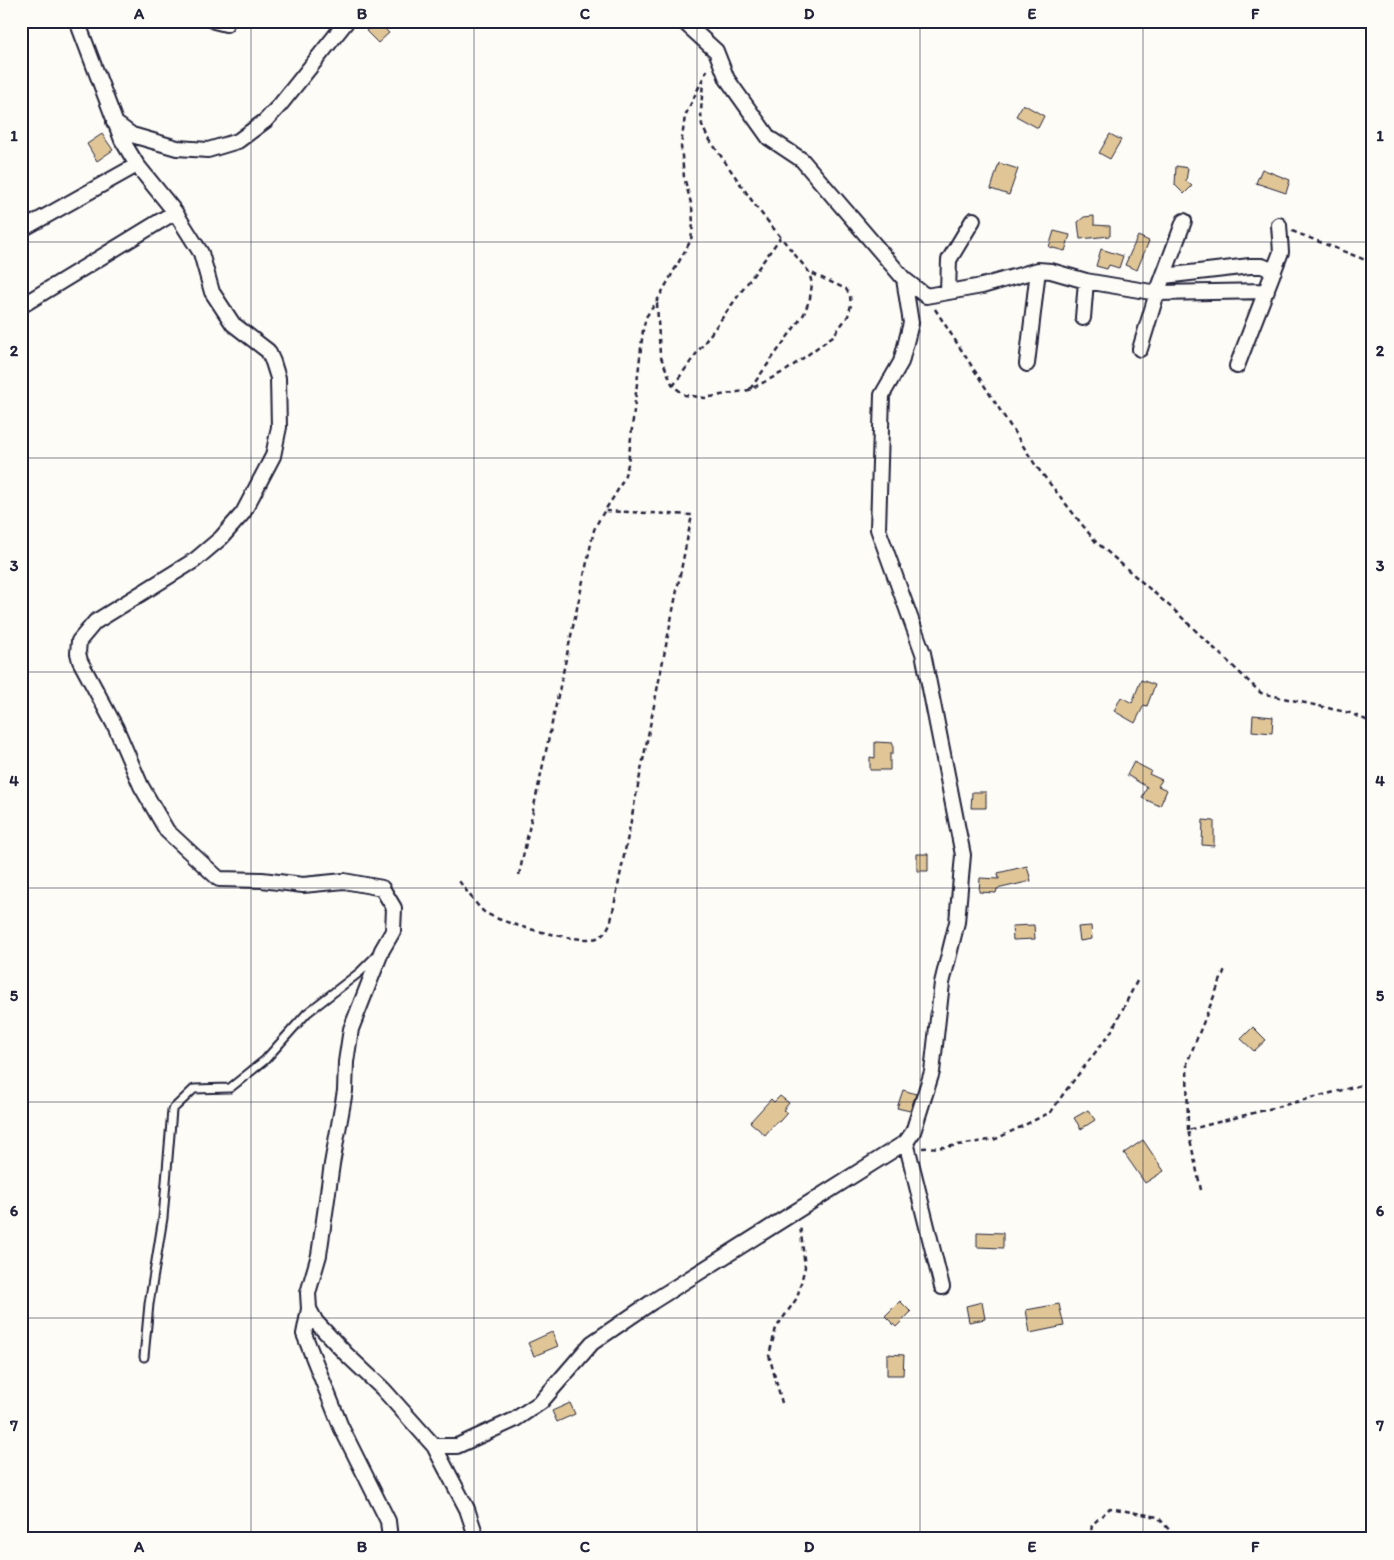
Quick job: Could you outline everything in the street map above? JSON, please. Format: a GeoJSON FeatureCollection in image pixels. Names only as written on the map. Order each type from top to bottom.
{"type":"FeatureCollection","features":[{"type":"Feature","properties":{"kind":"street"},"geometry":{"type":"LineString","coordinates":[[77,21],[122,140],[137,165],[175,212],[200,253],[212,292],[233,324],[268,351],[278,378],[279,428],[273,456],[243,513],[221,538],[196,560],[95,622],[80,641],[78,653],[80,661],[116,728],[141,786],[167,831],[219,879],[262,880],[303,885],[344,882],[382,888],[394,908],[393,930],[382,950],[351,1029],[346,1062],[345,1091],[319,1255],[308,1293],[309,1310],[304,1334],[341,1427],[388,1521],[390,1539]]}},
{"type":"Feature","properties":{"kind":"street"},"geometry":{"type":"LineString","coordinates":[[114,122],[132,134],[177,148],[208,150],[238,141],[265,120],[280,105],[347,21]]}},
{"type":"Feature","properties":{"kind":"street"},"geometry":{"type":"LineString","coordinates":[[683,21],[716,51],[727,79],[769,138],[802,160],[904,279],[926,296],[982,286],[1038,270],[1051,271],[1086,281],[1158,293],[1267,291]]}},
{"type":"Feature","properties":{"kind":"street"},"geometry":{"type":"LineString","coordinates":[[21,230],[137,165]]}},
{"type":"Feature","properties":{"kind":"street"},"geometry":{"type":"LineString","coordinates":[[21,306],[175,212]]}},
{"type":"Feature","properties":{"kind":"street"},"geometry":{"type":"LineString","coordinates":[[948,292],[949,260],[973,220]]}},
{"type":"Feature","properties":{"kind":"street"},"geometry":{"type":"LineString","coordinates":[[1140,349],[1184,221]]}},
{"type":"Feature","properties":{"kind":"street"},"geometry":{"type":"LineString","coordinates":[[1237,366],[1281,252],[1279,225]]}},
{"type":"Feature","properties":{"kind":"street"},"geometry":{"type":"LineString","coordinates":[[1164,276],[1250,266],[1262,266],[1274,271]]}},
{"type":"Feature","properties":{"kind":"street"},"geometry":{"type":"LineString","coordinates":[[1027,364],[1038,270]]}},
{"type":"Feature","properties":{"kind":"street"},"geometry":{"type":"LineString","coordinates":[[434,1446],[458,1446],[514,1420],[541,1402],[592,1344],[652,1302],[906,1142],[914,1132],[932,1072],[942,983],[956,922],[963,855],[922,653],[878,529],[882,395],[900,362],[911,323],[904,279]]}},
{"type":"Feature","properties":{"kind":"street"},"geometry":{"type":"LineString","coordinates":[[1083,318],[1086,281]]}},
{"type":"Feature","properties":{"kind":"street"},"geometry":{"type":"LineString","coordinates":[[906,1142],[942,1287]]}},
{"type":"Feature","properties":{"kind":"street"},"geometry":{"type":"LineString","coordinates":[[309,1310],[316,1322],[383,1389],[434,1446],[467,1508],[477,1539]]}},
{"type":"Feature","properties":{"kind":"lane"},"geometry":{"type":"LineString","coordinates":[[144,1357],[149,1304],[163,1218],[172,1110],[194,1089],[230,1088],[265,1060],[307,1013],[360,972],[382,950]]}},
{"type":"Feature","properties":{"kind":"path"},"geometry":{"type":"LineString","coordinates":[[519,875],[594,530],[625,479],[646,317],[691,240],[693,224],[692,207],[684,177],[681,146],[685,116],[716,51]]}},
{"type":"Feature","properties":{"kind":"path"},"geometry":{"type":"LineString","coordinates":[[657,301],[660,355],[673,386],[685,395],[705,398],[749,390],[787,370],[833,336],[848,316],[851,305],[850,296],[846,288],[809,272],[780,238],[707,136],[702,125],[701,113],[704,77]]}},
{"type":"Feature","properties":{"kind":"path"},"geometry":{"type":"LineString","coordinates":[[1279,225],[1373,263]]}},
{"type":"Feature","properties":{"kind":"path"},"geometry":{"type":"LineString","coordinates":[[673,386],[780,238]]}},
{"type":"Feature","properties":{"kind":"path"},"geometry":{"type":"LineString","coordinates":[[749,390],[804,314],[810,298],[812,284],[809,272]]}},
{"type":"Feature","properties":{"kind":"path"},"geometry":{"type":"LineString","coordinates":[[926,296],[1036,466],[1095,541],[1174,610],[1261,693],[1350,713],[1373,723]]}},
{"type":"Feature","properties":{"kind":"path"},"geometry":{"type":"LineString","coordinates":[[459,881],[484,912],[503,921],[539,931],[588,940],[599,937],[606,931],[612,921],[692,515],[604,511]]}},
{"type":"Feature","properties":{"kind":"path"},"geometry":{"type":"LineString","coordinates":[[1201,1190],[1188,1130],[1187,1064],[1225,969]]}},
{"type":"Feature","properties":{"kind":"path"},"geometry":{"type":"LineString","coordinates":[[906,1142],[917,1148],[946,1147],[996,1139],[1051,1112],[1111,1032],[1138,981]]}},
{"type":"Feature","properties":{"kind":"path"},"geometry":{"type":"LineString","coordinates":[[1188,1130],[1373,1082]]}},
{"type":"Feature","properties":{"kind":"path"},"geometry":{"type":"LineString","coordinates":[[782,1403],[769,1355],[776,1328],[797,1298],[806,1267],[798,1210]]}},
{"type":"Feature","properties":{"kind":"path"},"geometry":{"type":"LineString","coordinates":[[1090,1539],[1092,1525],[1110,1508],[1158,1517],[1177,1539]]}},
{"type":"Feature","properties":{"kind":"building"},"geometry":{"type":"Polygon","coordinates":[[[377,21],[389,33],[378,43],[366,31],[377,21]]]}},
{"type":"Feature","properties":{"kind":"building"},"geometry":{"type":"Polygon","coordinates":[[[1023,104],[1044,116],[1038,128],[1016,116],[1023,104]]]}},
{"type":"Feature","properties":{"kind":"building"},"geometry":{"type":"Polygon","coordinates":[[[102,134],[113,150],[97,161],[87,144],[102,134]]]}},
{"type":"Feature","properties":{"kind":"building"},"geometry":{"type":"Polygon","coordinates":[[[1110,134],[1121,140],[1110,159],[1099,153],[1110,134]]]}},
{"type":"Feature","properties":{"kind":"building"},"geometry":{"type":"Polygon","coordinates":[[[999,163],[1018,169],[1009,195],[991,189],[999,163]]]}},
{"type":"Feature","properties":{"kind":"building"},"geometry":{"type":"Polygon","coordinates":[[[1176,166],[1188,168],[1186,181],[1192,186],[1184,194],[1175,185],[1176,166]]]}},
{"type":"Feature","properties":{"kind":"building"},"geometry":{"type":"Polygon","coordinates":[[[1262,169],[1290,180],[1286,193],[1256,183],[1262,169]]]}},
{"type":"Feature","properties":{"kind":"building"},"geometry":{"type":"Polygon","coordinates":[[[1094,216],[1094,225],[1110,226],[1110,236],[1080,239],[1078,222],[1084,217],[1094,216]]]}},
{"type":"Feature","properties":{"kind":"building"},"geometry":{"type":"Polygon","coordinates":[[[1054,231],[1070,235],[1065,251],[1049,247],[1054,231]]]}},
{"type":"Feature","properties":{"kind":"building"},"geometry":{"type":"Polygon","coordinates":[[[1138,236],[1149,241],[1137,270],[1125,265],[1138,236]]]}},
{"type":"Feature","properties":{"kind":"building"},"geometry":{"type":"Polygon","coordinates":[[[1101,249],[1123,256],[1119,268],[1109,265],[1107,269],[1096,266],[1101,249]]]}},
{"type":"Feature","properties":{"kind":"building"},"geometry":{"type":"Polygon","coordinates":[[[1141,680],[1155,685],[1147,706],[1144,705],[1135,723],[1114,711],[1121,697],[1132,703],[1141,680]]]}},
{"type":"Feature","properties":{"kind":"building"},"geometry":{"type":"Polygon","coordinates":[[[1253,715],[1273,717],[1272,733],[1252,731],[1253,715]]]}},
{"type":"Feature","properties":{"kind":"building"},"geometry":{"type":"Polygon","coordinates":[[[875,742],[893,743],[893,754],[890,754],[890,770],[870,770],[870,757],[875,758],[875,742]]]}},
{"type":"Feature","properties":{"kind":"building"},"geometry":{"type":"Polygon","coordinates":[[[1134,762],[1151,771],[1149,774],[1162,780],[1158,786],[1167,790],[1160,806],[1142,798],[1147,787],[1127,775],[1134,762]]]}},
{"type":"Feature","properties":{"kind":"building"},"geometry":{"type":"Polygon","coordinates":[[[972,792],[986,792],[986,808],[971,808],[972,792]]]}},
{"type":"Feature","properties":{"kind":"building"},"geometry":{"type":"Polygon","coordinates":[[[1203,820],[1214,821],[1214,846],[1202,845],[1203,820]]]}},
{"type":"Feature","properties":{"kind":"building"},"geometry":{"type":"Polygon","coordinates":[[[917,854],[928,854],[928,871],[917,871],[917,854]]]}},
{"type":"Feature","properties":{"kind":"building"},"geometry":{"type":"Polygon","coordinates":[[[1027,866],[1031,881],[997,889],[996,893],[979,892],[980,878],[999,879],[998,873],[1027,866]]]}},
{"type":"Feature","properties":{"kind":"building"},"geometry":{"type":"Polygon","coordinates":[[[1034,925],[1035,939],[1013,940],[1012,926],[1034,925]]]}},
{"type":"Feature","properties":{"kind":"building"},"geometry":{"type":"Polygon","coordinates":[[[1091,926],[1092,939],[1080,941],[1078,927],[1091,926]]]}},
{"type":"Feature","properties":{"kind":"building"},"geometry":{"type":"Polygon","coordinates":[[[1253,1027],[1266,1040],[1254,1051],[1241,1039],[1253,1027]]]}},
{"type":"Feature","properties":{"kind":"building"},"geometry":{"type":"Polygon","coordinates":[[[903,1090],[916,1094],[910,1111],[897,1108],[903,1090]]]}},
{"type":"Feature","properties":{"kind":"building"},"geometry":{"type":"Polygon","coordinates":[[[780,1096],[789,1103],[783,1110],[787,1113],[765,1135],[750,1122],[771,1099],[774,1102],[780,1096]]]}},
{"type":"Feature","properties":{"kind":"building"},"geometry":{"type":"Polygon","coordinates":[[[1088,1110],[1095,1120],[1081,1129],[1074,1118],[1088,1110]]]}},
{"type":"Feature","properties":{"kind":"building"},"geometry":{"type":"Polygon","coordinates":[[[1143,1140],[1164,1171],[1145,1183],[1124,1153],[1143,1140]]]}},
{"type":"Feature","properties":{"kind":"building"},"geometry":{"type":"Polygon","coordinates":[[[977,1232],[1003,1233],[1003,1248],[977,1247],[977,1232]]]}},
{"type":"Feature","properties":{"kind":"building"},"geometry":{"type":"Polygon","coordinates":[[[900,1301],[911,1312],[896,1327],[885,1316],[900,1301]]]}},
{"type":"Feature","properties":{"kind":"building"},"geometry":{"type":"Polygon","coordinates":[[[982,1302],[985,1319],[969,1322],[966,1306],[982,1302]]]}},
{"type":"Feature","properties":{"kind":"building"},"geometry":{"type":"Polygon","coordinates":[[[1059,1304],[1064,1326],[1030,1333],[1026,1310],[1059,1304]]]}},
{"type":"Feature","properties":{"kind":"building"},"geometry":{"type":"Polygon","coordinates":[[[552,1332],[558,1346],[534,1356],[528,1343],[552,1332]]]}},
{"type":"Feature","properties":{"kind":"building"},"geometry":{"type":"Polygon","coordinates":[[[887,1354],[904,1355],[903,1375],[887,1375],[887,1354]]]}},
{"type":"Feature","properties":{"kind":"building"},"geometry":{"type":"Polygon","coordinates":[[[570,1403],[575,1414],[557,1422],[552,1411],[570,1403]]]}}]}
